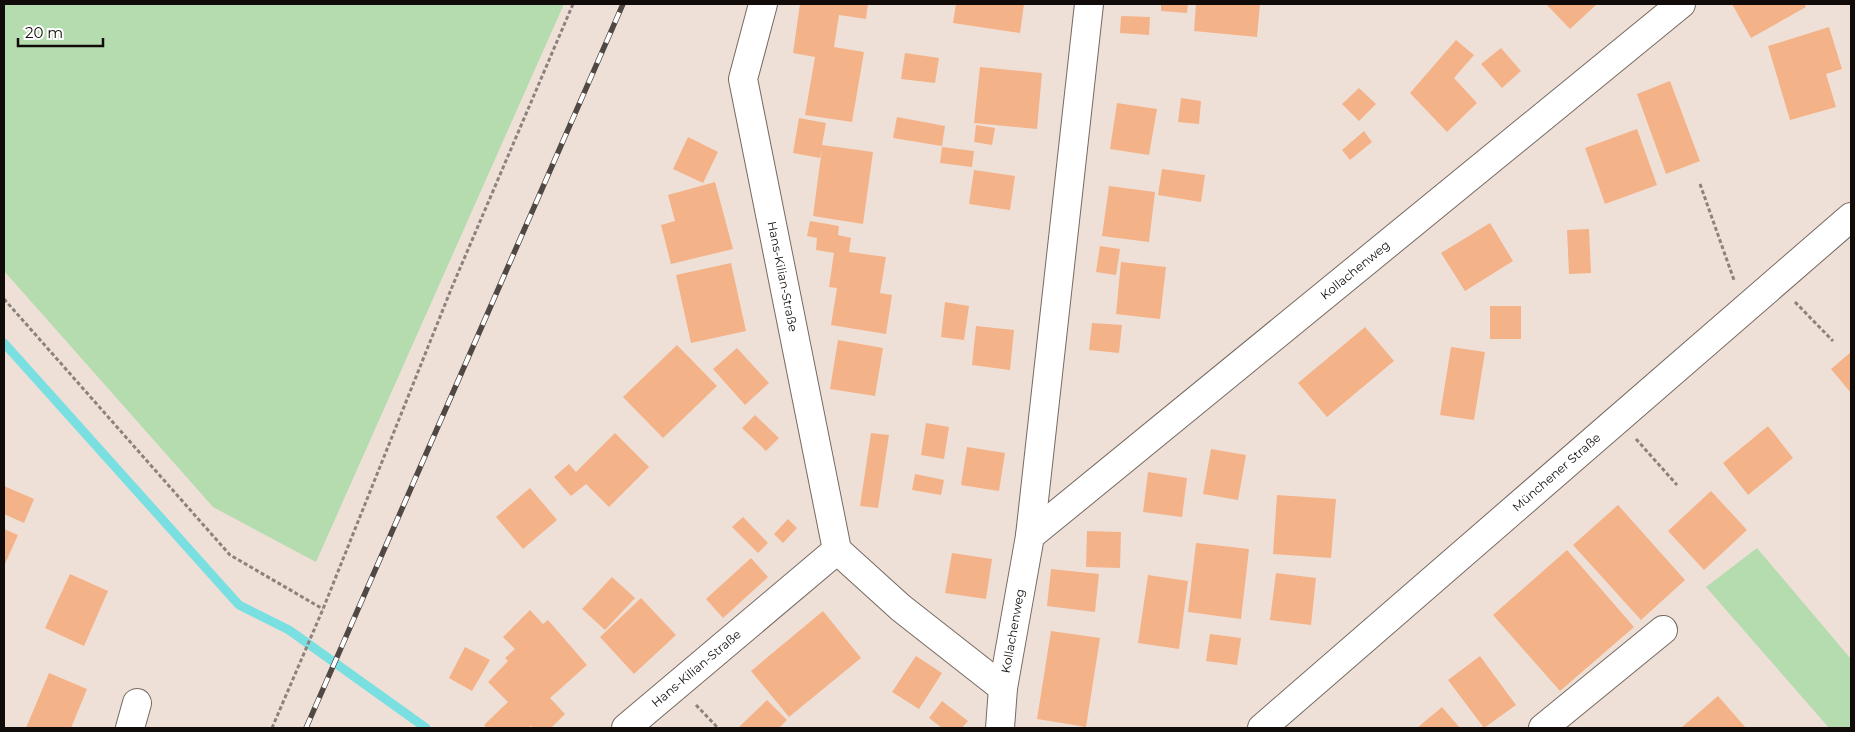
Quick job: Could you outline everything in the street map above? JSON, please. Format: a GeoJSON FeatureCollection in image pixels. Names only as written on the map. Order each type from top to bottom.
{"type":"FeatureCollection","features":[{"type":"Feature","properties":{"kind":"street","name":"Hans-Kilian-Straße"},"geometry":{"type":"LineString","coordinates":[[626,728],[837,550],[743,79],[763,4]]}},
{"type":"Feature","properties":{"kind":"street","name":"Kollachenweg"},"geometry":{"type":"LineString","coordinates":[[1000,728],[1003,688],[1030,536],[1089,4]]}},
{"type":"Feature","properties":{"kind":"street","name":"Kollachenweg"},"geometry":{"type":"LineString","coordinates":[[1030,536],[1681,4]]}},
{"type":"Feature","properties":{"kind":"street","name":"Münchener Straße"},"geometry":{"type":"LineString","coordinates":[[1262,728],[1851,217]]}},
{"type":"Feature","properties":{"kind":"street"},"geometry":{"type":"LineString","coordinates":[[837,550],[901,608],[1003,688]]}},
{"type":"Feature","properties":{"kind":"street"},"geometry":{"type":"LineString","coordinates":[[1543,728],[1663,630]]}},
{"type":"Feature","properties":{"kind":"path"},"geometry":{"type":"LineString","coordinates":[[272,728],[324,609],[452,287],[574,4]]}},
{"type":"Feature","properties":{"kind":"path"},"geometry":{"type":"LineString","coordinates":[[1700,184],[1744,310]]}},
{"type":"Feature","properties":{"kind":"path"},"geometry":{"type":"LineString","coordinates":[[1777,282],[1833,341]]}},
{"type":"Feature","properties":{"kind":"path"},"geometry":{"type":"LineString","coordinates":[[4,299],[230,555],[324,609]]}},
{"type":"Feature","properties":{"kind":"path"},"geometry":{"type":"LineString","coordinates":[[1618,419],[1677,485]]}},
{"type":"Feature","properties":{"kind":"green space"},"geometry":{"type":"Polygon","coordinates":[[[4,4],[564,4],[316,562],[213,507],[4,271],[4,4]]]}},
{"type":"Feature","properties":{"kind":"green space"},"geometry":{"type":"Polygon","coordinates":[[[1757,548],[1851,659],[1851,728],[1829,728],[1706,587],[1757,548]]]}},
{"type":"Feature","properties":{"kind":"building"},"geometry":{"type":"Polygon","coordinates":[[[800,4],[868,4],[866,19],[839,15],[834,47],[864,52],[852,122],[805,115],[815,57],[793,53],[800,4]]]}},
{"type":"Feature","properties":{"kind":"building"},"geometry":{"type":"Polygon","coordinates":[[[956,4],[1024,4],[1020,33],[953,23],[956,4]]]}},
{"type":"Feature","properties":{"kind":"building"},"geometry":{"type":"Polygon","coordinates":[[[1161,4],[1188,4],[1187,13],[1161,11],[1161,4]]]}},
{"type":"Feature","properties":{"kind":"building"},"geometry":{"type":"Polygon","coordinates":[[[1196,4],[1260,4],[1257,37],[1194,31],[1196,4]]]}},
{"type":"Feature","properties":{"kind":"building"},"geometry":{"type":"Polygon","coordinates":[[[1546,4],[1597,4],[1570,29],[1546,4]]]}},
{"type":"Feature","properties":{"kind":"building"},"geometry":{"type":"Polygon","coordinates":[[[1732,4],[1804,4],[1806,7],[1751,38],[1732,4]]]}},
{"type":"Feature","properties":{"kind":"building"},"geometry":{"type":"Polygon","coordinates":[[[1121,16],[1150,17],[1149,35],[1120,33],[1121,16]]]}},
{"type":"Feature","properties":{"kind":"building"},"geometry":{"type":"Polygon","coordinates":[[[1829,27],[1842,69],[1826,74],[1836,107],[1790,120],[1768,46],[1829,27]]]}},
{"type":"Feature","properties":{"kind":"building"},"geometry":{"type":"Polygon","coordinates":[[[1456,40],[1474,55],[1454,78],[1477,103],[1447,132],[1410,93],[1456,40]]]}},
{"type":"Feature","properties":{"kind":"building"},"geometry":{"type":"Polygon","coordinates":[[[1501,48],[1521,71],[1502,88],[1481,64],[1501,48]]]}},
{"type":"Feature","properties":{"kind":"building"},"geometry":{"type":"Polygon","coordinates":[[[905,53],[939,58],[935,83],[901,79],[905,53]]]}},
{"type":"Feature","properties":{"kind":"building"},"geometry":{"type":"Polygon","coordinates":[[[980,67],[1042,73],[1037,129],[974,123],[980,67]]]}},
{"type":"Feature","properties":{"kind":"building"},"geometry":{"type":"Polygon","coordinates":[[[1670,81],[1700,161],[1666,174],[1637,94],[1670,81]]]}},
{"type":"Feature","properties":{"kind":"building"},"geometry":{"type":"Polygon","coordinates":[[[1359,88],[1376,104],[1359,121],[1342,104],[1359,88]]]}},
{"type":"Feature","properties":{"kind":"building"},"geometry":{"type":"Polygon","coordinates":[[[1181,98],[1201,101],[1199,124],[1178,122],[1181,98]]]}},
{"type":"Feature","properties":{"kind":"building"},"geometry":{"type":"Polygon","coordinates":[[[1117,103],[1157,109],[1149,155],[1110,149],[1117,103]]]}},
{"type":"Feature","properties":{"kind":"building"},"geometry":{"type":"Polygon","coordinates":[[[897,117],[945,126],[942,146],[893,138],[897,117]]]}},
{"type":"Feature","properties":{"kind":"building"},"geometry":{"type":"Polygon","coordinates":[[[799,118],[826,123],[822,145],[873,152],[863,224],[813,216],[822,148],[820,158],[793,153],[799,118]]]}},
{"type":"Feature","properties":{"kind":"building"},"geometry":{"type":"Polygon","coordinates":[[[976,125],[995,128],[992,145],[974,142],[976,125]]]}},
{"type":"Feature","properties":{"kind":"building"},"geometry":{"type":"Polygon","coordinates":[[[1637,129],[1657,185],[1605,204],[1585,148],[1637,129]]]}},
{"type":"Feature","properties":{"kind":"building"},"geometry":{"type":"Polygon","coordinates":[[[1364,131],[1372,142],[1350,160],[1342,150],[1364,131]]]}},
{"type":"Feature","properties":{"kind":"building"},"geometry":{"type":"Polygon","coordinates":[[[688,137],[718,152],[703,183],[673,169],[688,137]]]}},
{"type":"Feature","properties":{"kind":"building"},"geometry":{"type":"Polygon","coordinates":[[[942,147],[974,151],[972,167],[940,163],[942,147]]]}},
{"type":"Feature","properties":{"kind":"building"},"geometry":{"type":"Polygon","coordinates":[[[1162,169],[1205,175],[1201,202],[1158,195],[1162,169]]]}},
{"type":"Feature","properties":{"kind":"building"},"geometry":{"type":"Polygon","coordinates":[[[974,170],[1015,176],[1010,210],[969,204],[974,170]]]}},
{"type":"Feature","properties":{"kind":"building"},"geometry":{"type":"Polygon","coordinates":[[[715,182],[733,249],[671,264],[661,225],[675,221],[668,195],[715,182]]]}},
{"type":"Feature","properties":{"kind":"building"},"geometry":{"type":"Polygon","coordinates":[[[1109,186],[1155,192],[1149,242],[1102,236],[1109,186]]]}},
{"type":"Feature","properties":{"kind":"building"},"geometry":{"type":"Polygon","coordinates":[[[810,221],[839,226],[838,235],[851,238],[849,252],[886,257],[880,293],[892,295],[886,334],[831,325],[837,288],[829,287],[834,253],[816,250],[817,238],[807,236],[810,221]]]}},
{"type":"Feature","properties":{"kind":"building"},"geometry":{"type":"Polygon","coordinates":[[[1490,223],[1513,261],[1465,291],[1441,253],[1490,223]]]}},
{"type":"Feature","properties":{"kind":"building"},"geometry":{"type":"Polygon","coordinates":[[[1589,229],[1591,273],[1569,274],[1567,230],[1589,229]]]}},
{"type":"Feature","properties":{"kind":"building"},"geometry":{"type":"Polygon","coordinates":[[[1100,246],[1120,249],[1116,275],[1096,272],[1100,246]]]}},
{"type":"Feature","properties":{"kind":"building"},"geometry":{"type":"Polygon","coordinates":[[[1121,262],[1166,267],[1160,319],[1116,314],[1121,262]]]}},
{"type":"Feature","properties":{"kind":"building"},"geometry":{"type":"Polygon","coordinates":[[[731,263],[746,331],[691,343],[676,275],[731,263]]]}},
{"type":"Feature","properties":{"kind":"building"},"geometry":{"type":"Polygon","coordinates":[[[945,302],[969,306],[964,340],[941,337],[945,302]]]}},
{"type":"Feature","properties":{"kind":"building"},"geometry":{"type":"Polygon","coordinates":[[[1490,306],[1521,306],[1521,339],[1490,339],[1490,306]]]}},
{"type":"Feature","properties":{"kind":"building"},"geometry":{"type":"Polygon","coordinates":[[[1092,323],[1122,325],[1119,353],[1089,350],[1092,323]]]}},
{"type":"Feature","properties":{"kind":"building"},"geometry":{"type":"Polygon","coordinates":[[[976,326],[1014,330],[1010,370],[972,365],[976,326]]]}},
{"type":"Feature","properties":{"kind":"building"},"geometry":{"type":"Polygon","coordinates":[[[1365,327],[1394,361],[1327,417],[1298,383],[1365,327]]]}},
{"type":"Feature","properties":{"kind":"building"},"geometry":{"type":"Polygon","coordinates":[[[838,340],[883,348],[875,396],[830,389],[838,340]]]}},
{"type":"Feature","properties":{"kind":"building"},"geometry":{"type":"Polygon","coordinates":[[[677,345],[717,386],[663,438],[623,397],[677,345]]]}},
{"type":"Feature","properties":{"kind":"building"},"geometry":{"type":"Polygon","coordinates":[[[1451,347],[1485,352],[1474,420],[1440,415],[1451,347]]]}},
{"type":"Feature","properties":{"kind":"building"},"geometry":{"type":"Polygon","coordinates":[[[737,348],[769,383],[745,405],[713,369],[737,348]]]}},
{"type":"Feature","properties":{"kind":"building"},"geometry":{"type":"Polygon","coordinates":[[[1851,352],[1851,393],[1831,369],[1851,352]]]}},
{"type":"Feature","properties":{"kind":"building"},"geometry":{"type":"Polygon","coordinates":[[[755,415],[779,438],[766,451],[742,428],[755,415]]]}},
{"type":"Feature","properties":{"kind":"building"},"geometry":{"type":"Polygon","coordinates":[[[926,423],[949,427],[944,459],[921,455],[926,423]]]}},
{"type":"Feature","properties":{"kind":"building"},"geometry":{"type":"Polygon","coordinates":[[[1768,426],[1793,458],[1748,495],[1723,463],[1768,426]]]}},
{"type":"Feature","properties":{"kind":"building"},"geometry":{"type":"Polygon","coordinates":[[[615,433],[649,467],[609,507],[586,484],[571,496],[554,477],[569,464],[576,472],[615,433]]]}},
{"type":"Feature","properties":{"kind":"building"},"geometry":{"type":"Polygon","coordinates":[[[871,433],[889,435],[878,508],[860,506],[871,433]]]}},
{"type":"Feature","properties":{"kind":"building"},"geometry":{"type":"Polygon","coordinates":[[[967,447],[1005,453],[999,491],[961,485],[967,447]]]}},
{"type":"Feature","properties":{"kind":"building"},"geometry":{"type":"Polygon","coordinates":[[[1211,449],[1246,455],[1238,500],[1203,494],[1211,449]]]}},
{"type":"Feature","properties":{"kind":"building"},"geometry":{"type":"Polygon","coordinates":[[[1148,472],[1187,478],[1182,517],[1143,512],[1148,472]]]}},
{"type":"Feature","properties":{"kind":"building"},"geometry":{"type":"Polygon","coordinates":[[[915,474],[944,480],[941,495],[912,490],[915,474]]]}},
{"type":"Feature","properties":{"kind":"building"},"geometry":{"type":"Polygon","coordinates":[[[4,486],[34,499],[24,523],[4,514],[4,486]]]}},
{"type":"Feature","properties":{"kind":"building"},"geometry":{"type":"Polygon","coordinates":[[[530,488],[557,520],[523,549],[496,517],[530,488]]]}},
{"type":"Feature","properties":{"kind":"building"},"geometry":{"type":"Polygon","coordinates":[[[1711,491],[1747,530],[1704,570],[1668,531],[1711,491]]]}},
{"type":"Feature","properties":{"kind":"building"},"geometry":{"type":"Polygon","coordinates":[[[1277,495],[1336,499],[1331,558],[1273,554],[1277,495]]]}},
{"type":"Feature","properties":{"kind":"building"},"geometry":{"type":"Polygon","coordinates":[[[1618,505],[1685,580],[1641,620],[1573,545],[1618,505]]]}},
{"type":"Feature","properties":{"kind":"building"},"geometry":{"type":"Polygon","coordinates":[[[743,517],[768,543],[758,553],[732,527],[743,517]]]}},
{"type":"Feature","properties":{"kind":"building"},"geometry":{"type":"Polygon","coordinates":[[[788,519],[797,528],[783,543],[774,534],[788,519]]]}},
{"type":"Feature","properties":{"kind":"building"},"geometry":{"type":"Polygon","coordinates":[[[4,529],[18,535],[4,566],[4,529]]]}},
{"type":"Feature","properties":{"kind":"building"},"geometry":{"type":"Polygon","coordinates":[[[1087,531],[1121,532],[1120,568],[1086,567],[1087,531]]]}},
{"type":"Feature","properties":{"kind":"building"},"geometry":{"type":"Polygon","coordinates":[[[1196,543],[1249,549],[1241,619],[1188,612],[1196,543]]]}},
{"type":"Feature","properties":{"kind":"building"},"geometry":{"type":"Polygon","coordinates":[[[1567,550],[1634,627],[1560,691],[1493,615],[1567,550]]]}},
{"type":"Feature","properties":{"kind":"building"},"geometry":{"type":"Polygon","coordinates":[[[952,553],[992,559],[986,599],[945,593],[952,553]]]}},
{"type":"Feature","properties":{"kind":"building"},"geometry":{"type":"Polygon","coordinates":[[[751,558],[768,577],[723,618],[706,599],[751,558]]]}},
{"type":"Feature","properties":{"kind":"building"},"geometry":{"type":"Polygon","coordinates":[[[1051,569],[1099,574],[1095,612],[1047,606],[1051,569]]]}},
{"type":"Feature","properties":{"kind":"building"},"geometry":{"type":"Polygon","coordinates":[[[1276,573],[1316,578],[1311,625],[1270,620],[1276,573]]]}},
{"type":"Feature","properties":{"kind":"building"},"geometry":{"type":"Polygon","coordinates":[[[70,574],[108,591],[84,646],[45,628],[70,574]]]}},
{"type":"Feature","properties":{"kind":"building"},"geometry":{"type":"Polygon","coordinates":[[[1148,575],[1188,581],[1179,649],[1138,643],[1148,575]]]}},
{"type":"Feature","properties":{"kind":"building"},"geometry":{"type":"Polygon","coordinates":[[[612,577],[635,598],[605,630],[582,609],[612,577]]]}},
{"type":"Feature","properties":{"kind":"building"},"geometry":{"type":"Polygon","coordinates":[[[641,598],[676,635],[634,674],[600,637],[641,598]]]}},
{"type":"Feature","properties":{"kind":"building"},"geometry":{"type":"Polygon","coordinates":[[[530,610],[543,624],[548,620],[587,665],[550,698],[565,714],[551,728],[534,728],[531,726],[528,728],[487,728],[484,725],[508,702],[488,682],[508,661],[505,658],[515,649],[503,637],[530,610]]]}},
{"type":"Feature","properties":{"kind":"building"},"geometry":{"type":"Polygon","coordinates":[[[823,611],[861,658],[789,717],[751,671],[823,611]]]}},
{"type":"Feature","properties":{"kind":"building"},"geometry":{"type":"Polygon","coordinates":[[[1051,631],[1100,638],[1086,727],[1037,719],[1051,631]]]}},
{"type":"Feature","properties":{"kind":"building"},"geometry":{"type":"Polygon","coordinates":[[[1210,634],[1241,638],[1237,665],[1206,661],[1210,634]]]}},
{"type":"Feature","properties":{"kind":"building"},"geometry":{"type":"Polygon","coordinates":[[[465,647],[490,660],[472,691],[449,678],[465,647]]]}},
{"type":"Feature","properties":{"kind":"building"},"geometry":{"type":"Polygon","coordinates":[[[916,656],[942,673],[919,709],[892,692],[916,656]]]}},
{"type":"Feature","properties":{"kind":"building"},"geometry":{"type":"Polygon","coordinates":[[[1480,656],[1516,705],[1484,728],[1448,680],[1480,656]]]}},
{"type":"Feature","properties":{"kind":"building"},"geometry":{"type":"Polygon","coordinates":[[[49,673],[87,689],[71,728],[26,728],[49,673]]]}},
{"type":"Feature","properties":{"kind":"building"},"geometry":{"type":"Polygon","coordinates":[[[1718,696],[1746,728],[1681,728],[1718,696]]]}},
{"type":"Feature","properties":{"kind":"building"},"geometry":{"type":"Polygon","coordinates":[[[767,700],[787,720],[779,728],[738,728],[767,700]]]}},
{"type":"Feature","properties":{"kind":"building"},"geometry":{"type":"Polygon","coordinates":[[[942,701],[968,721],[962,728],[942,728],[929,718],[942,701]]]}},
{"type":"Feature","properties":{"kind":"building"},"geometry":{"type":"Polygon","coordinates":[[[1442,707],[1460,728],[1417,728],[1442,707]]]}},
{"type":"Feature","properties":{"kind":"waterway"},"geometry":{"type":"LineString","coordinates":[[4,343],[239,605],[289,630],[426,728]]}},
{"type":"Feature","properties":{"kind":"railway"},"geometry":{"type":"LineString","coordinates":[[306,728],[623,4]]}}]}
